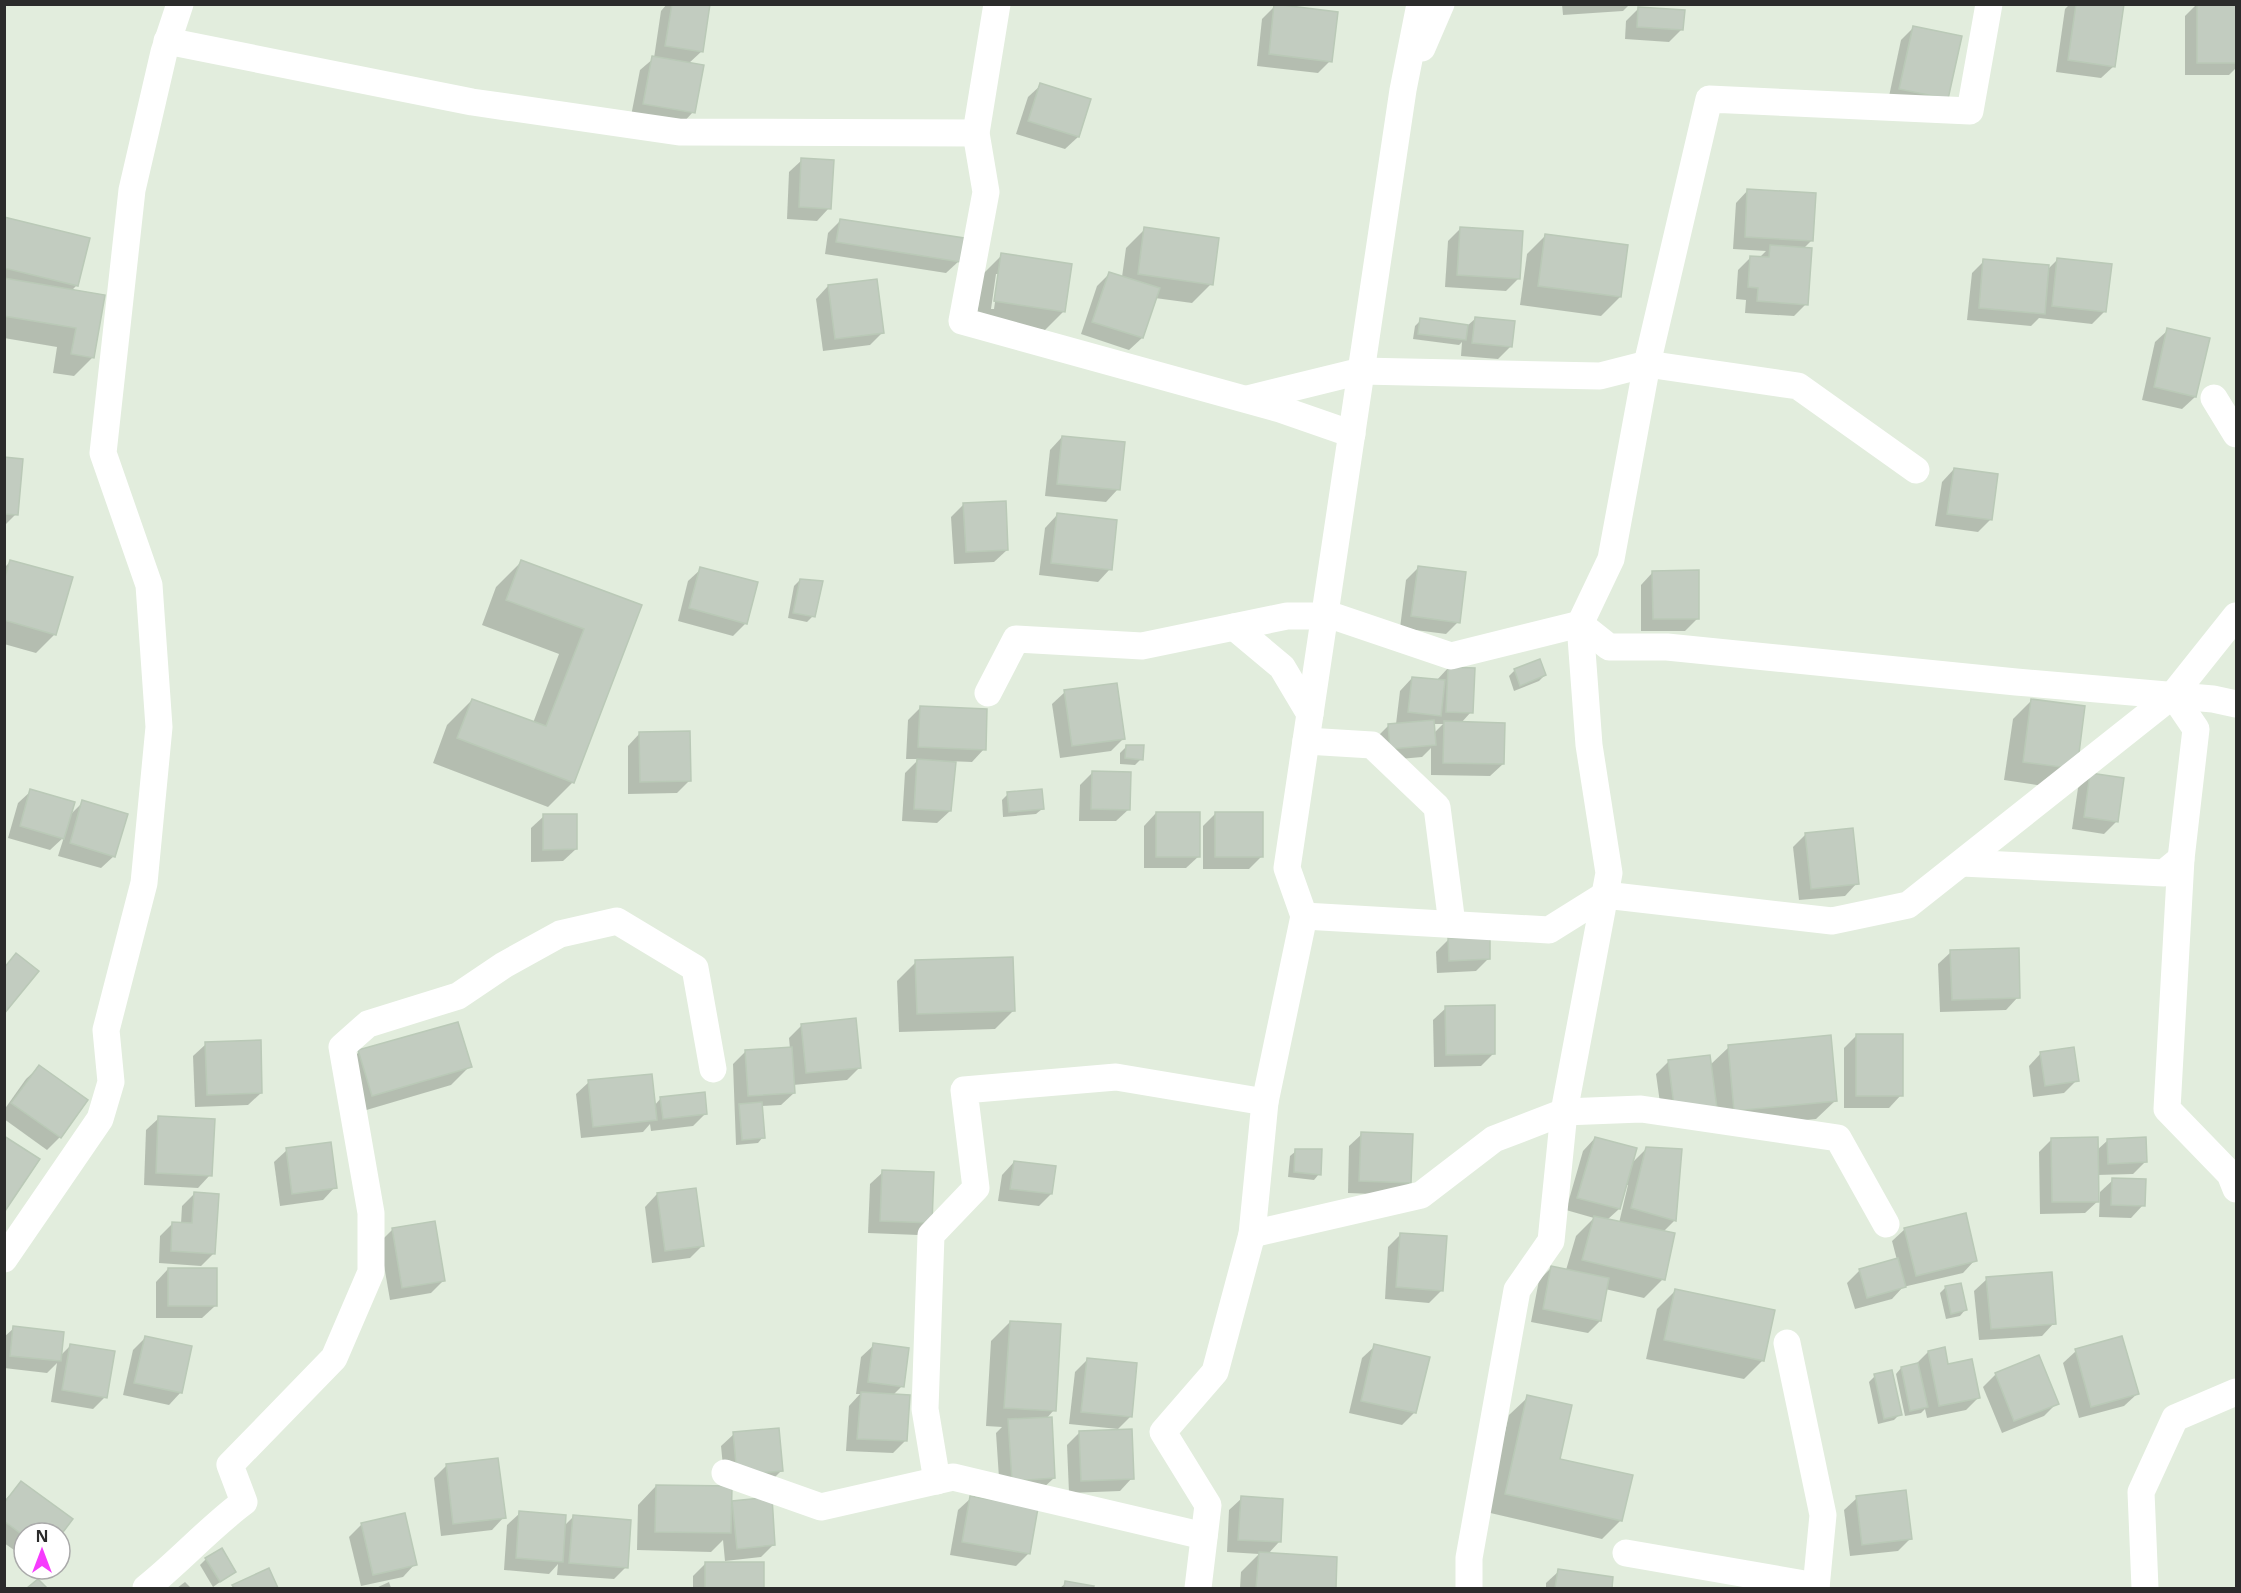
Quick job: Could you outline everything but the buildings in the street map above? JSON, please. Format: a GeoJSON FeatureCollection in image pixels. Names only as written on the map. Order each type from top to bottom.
{"type":"FeatureCollection","features":[{"type":"Feature","properties":{"kind":"street"},"geometry":{"type":"LineString","coordinates":[[4,1259],[100,1119],[111,1082],[106,1030],[144,883],[159,727],[149,585],[103,453],[132,190],[167,41],[180,4]]}},
{"type":"Feature","properties":{"kind":"street"},"geometry":{"type":"LineString","coordinates":[[997,4],[976,133],[986,192],[962,321],[1246,399],[1352,434]]}},
{"type":"Feature","properties":{"kind":"street"},"geometry":{"type":"LineString","coordinates":[[1198,1588],[1208,1505],[1163,1432],[1215,1372],[1252,1234],[1265,1102],[1304,916],[1287,868],[1403,90],[1420,4]]}},
{"type":"Feature","properties":{"kind":"street"},"geometry":{"type":"LineString","coordinates":[[1403,90],[1441,4]]}},
{"type":"Feature","properties":{"kind":"street"},"geometry":{"type":"LineString","coordinates":[[1469,1588],[1469,1558],[1517,1290],[1551,1241],[1564,1112],[1609,873],[1589,745],[1580,624],[1611,559],[1647,364],[1709,99],[1970,111],[1989,4]]}},
{"type":"Feature","properties":{"kind":"street"},"geometry":{"type":"LineString","coordinates":[[167,41],[472,102],[679,132],[976,133]]}},
{"type":"Feature","properties":{"kind":"street"},"geometry":{"type":"LineString","coordinates":[[1246,399],[1361,371],[1600,376],[1647,364],[1798,386],[1916,470]]}},
{"type":"Feature","properties":{"kind":"street"},"geometry":{"type":"LineString","coordinates":[[2214,398],[2236,434]]}},
{"type":"Feature","properties":{"kind":"street"},"geometry":{"type":"LineString","coordinates":[[988,693],[1016,639],[1142,646],[1287,616],[1333,616],[1451,656],[1580,624]]}},
{"type":"Feature","properties":{"kind":"street"},"geometry":{"type":"LineString","coordinates":[[1304,916],[1549,930],[1605,895],[1832,921],[1908,905],[2173,695],[2236,616]]}},
{"type":"Feature","properties":{"kind":"street"},"geometry":{"type":"LineString","coordinates":[[1580,624],[1609,647],[1667,647],[2213,699],[2236,704]]}},
{"type":"Feature","properties":{"kind":"street"},"geometry":{"type":"LineString","coordinates":[[1234,627],[1282,668],[1310,714]]}},
{"type":"Feature","properties":{"kind":"street"},"geometry":{"type":"LineString","coordinates":[[2173,695],[2196,729],[2181,859],[2167,1109],[2230,1174],[2236,1189]]}},
{"type":"Feature","properties":{"kind":"street"},"geometry":{"type":"LineString","coordinates":[[1306,741],[1372,745],[1437,807],[1452,924]]}},
{"type":"Feature","properties":{"kind":"street"},"geometry":{"type":"LineString","coordinates":[[1962,863],[2164,873],[2181,859]]}},
{"type":"Feature","properties":{"kind":"street"},"geometry":{"type":"LineString","coordinates":[[146,1588],[172,1568],[244,1502],[230,1465],[334,1358],[371,1272],[371,1213],[342,1047],[368,1024],[458,996],[504,965],[560,934],[617,921],[695,968],[713,1069]]}},
{"type":"Feature","properties":{"kind":"street"},"geometry":{"type":"LineString","coordinates":[[937,1481],[925,1409],[931,1235],[976,1188],[964,1090],[1116,1077],[1265,1102]]}},
{"type":"Feature","properties":{"kind":"street"},"geometry":{"type":"LineString","coordinates":[[1252,1234],[1421,1195],[1494,1139],[1564,1112],[1641,1109],[1838,1138],[1886,1224]]}},
{"type":"Feature","properties":{"kind":"street"},"geometry":{"type":"LineString","coordinates":[[1626,1553],[1816,1587],[1823,1515],[1787,1343]]}},
{"type":"Feature","properties":{"kind":"street"},"geometry":{"type":"LineString","coordinates":[[2145,1588],[2141,1492],[2175,1418],[2236,1392]]}},
{"type":"Feature","properties":{"kind":"street"},"geometry":{"type":"LineString","coordinates":[[725,1473],[820,1507],[953,1477],[1204,1536]]}}]}
